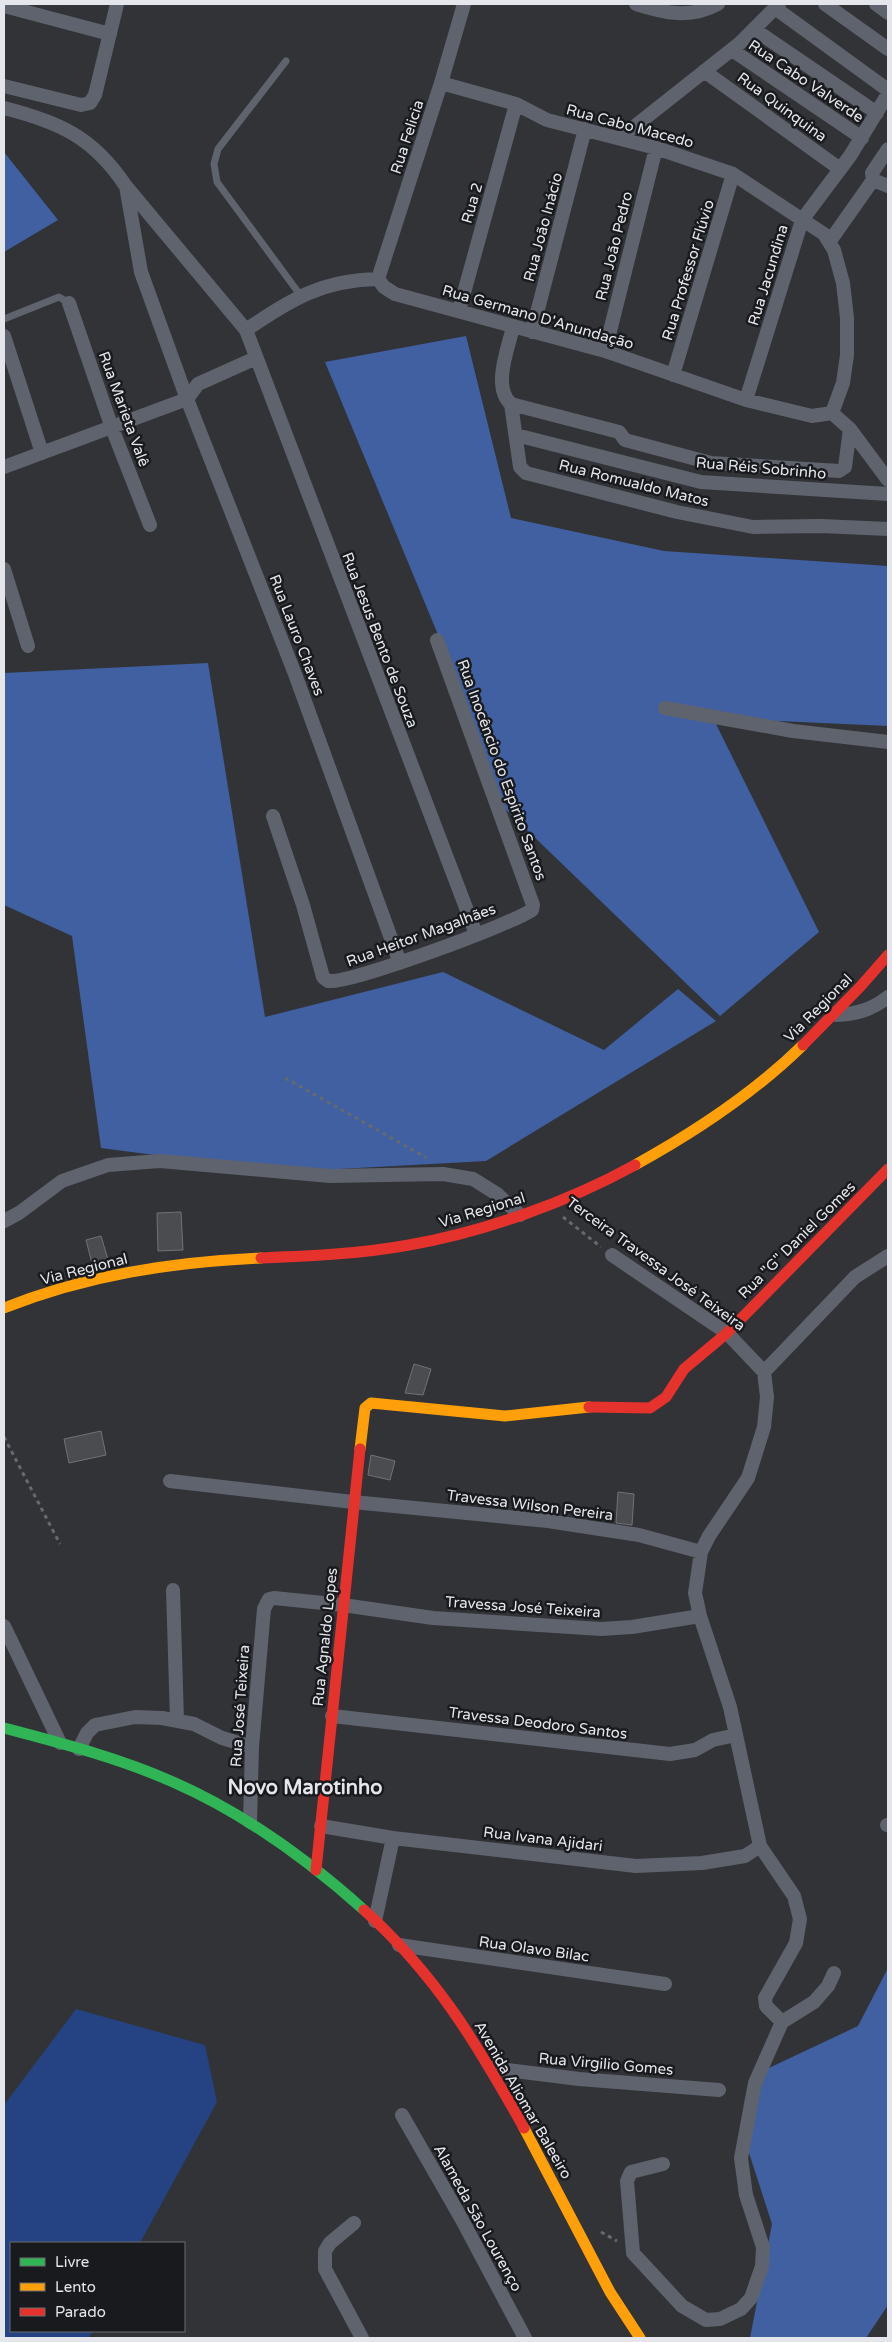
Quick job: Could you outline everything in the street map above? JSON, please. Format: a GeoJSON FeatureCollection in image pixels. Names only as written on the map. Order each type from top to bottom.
{"type":"FeatureCollection","features":[{"type":"Feature","properties":{"kind":"main road","name":"Via Regional"},"geometry":{"type":"LineString","coordinates":[[4,1308],[90,1280],[152,1268],[179,1264],[383,1249],[479,1230],[547,1205],[625,1171],[675,1144],[716,1117],[768,1077],[836,1015],[888,955]]}},
{"type":"Feature","properties":{"kind":"main road","name":"Rua \"G\" Daniel Gomes"},"geometry":{"type":"LineString","coordinates":[[365,1408],[371,1403],[377,1402],[505,1416],[577,1407],[650,1408],[666,1397],[684,1369],[727,1333],[888,1169]]}},
{"type":"Feature","properties":{"kind":"main road","name":"Rua Agnaldo Lopes"},"geometry":{"type":"LineString","coordinates":[[316,1870],[353,1502],[365,1408]]}},
{"type":"Feature","properties":{"kind":"main road","name":"Avenida Aliomar Baleeiro"},"geometry":{"type":"LineString","coordinates":[[4,1728],[79,1749],[173,1782],[250,1822],[316,1870],[400,1945],[428,1977],[451,2008],[491,2068],[549,2172],[612,2296],[640,2338]]}},
{"type":"Feature","properties":{"kind":"street"},"geometry":{"type":"LineString","coordinates":[[4,86],[81,105],[90,103],[94,95],[117,4]]}},
{"type":"Feature","properties":{"kind":"street","name":"Rua Felicia"},"geometry":{"type":"LineString","coordinates":[[378,279],[441,83],[464,4]]}},
{"type":"Feature","properties":{"kind":"street"},"geometry":{"type":"LineString","coordinates":[[636,4],[674,14],[692,13],[718,4]]}},
{"type":"Feature","properties":{"kind":"street"},"geometry":{"type":"LineString","coordinates":[[825,4],[888,49]]}},
{"type":"Feature","properties":{"kind":"street"},"geometry":{"type":"LineString","coordinates":[[876,4],[888,13]]}},
{"type":"Feature","properties":{"kind":"street"},"geometry":{"type":"LineString","coordinates":[[4,6],[110,34]]}},
{"type":"Feature","properties":{"kind":"street"},"geometry":{"type":"LineString","coordinates":[[620,138],[732,50],[777,6],[888,90]]}},
{"type":"Feature","properties":{"kind":"street"},"geometry":{"type":"LineString","coordinates":[[754,30],[877,113]]}},
{"type":"Feature","properties":{"kind":"street","name":"Rua Cabo Valverde"},"geometry":{"type":"LineString","coordinates":[[732,50],[862,138]]}},
{"type":"Feature","properties":{"kind":"street","name":"Rua Quinquina"},"geometry":{"type":"LineString","coordinates":[[704,71],[840,169]]}},
{"type":"Feature","properties":{"kind":"street","name":"Rua Cabo Macedo"},"geometry":{"type":"LineString","coordinates":[[441,83],[516,104],[538,117],[656,148],[733,174],[824,234],[830,241]]}},
{"type":"Feature","properties":{"kind":"street","name":"Rua Jacundina"},"geometry":{"type":"LineString","coordinates":[[746,400],[802,220],[862,138],[888,94]]}},
{"type":"Feature","properties":{"kind":"street","name":"Rua 2"},"geometry":{"type":"LineString","coordinates":[[459,311],[516,104]]}},
{"type":"Feature","properties":{"kind":"street"},"geometry":{"type":"LineString","coordinates":[[4,108],[72,132],[93,146],[112,165],[125,185],[246,330],[289,302],[332,284],[378,279]]}},
{"type":"Feature","properties":{"kind":"street","name":"Rua João Inácio"},"geometry":{"type":"LineString","coordinates":[[532,332],[585,129]]}},
{"type":"Feature","properties":{"kind":"street","name":"Rua João Pedro"},"geometry":{"type":"LineString","coordinates":[[605,352],[656,148]]}},
{"type":"Feature","properties":{"kind":"street"},"geometry":{"type":"LineString","coordinates":[[888,149],[872,173],[873,180],[830,241],[843,283],[847,318],[843,384],[832,413],[850,429],[888,480]]}},
{"type":"Feature","properties":{"kind":"street","name":"Rua Professor Flúvio"},"geometry":{"type":"LineString","coordinates":[[673,375],[733,174]]}},
{"type":"Feature","properties":{"kind":"street"},"geometry":{"type":"LineString","coordinates":[[873,180],[888,186]]}},
{"type":"Feature","properties":{"kind":"street","name":"Rua Lauro Chaves"},"geometry":{"type":"LineString","coordinates":[[125,185],[141,272],[187,399],[295,674],[400,963]]}},
{"type":"Feature","properties":{"kind":"street","name":"Rua Germano D'Anundação"},"geometry":{"type":"LineString","coordinates":[[378,279],[384,287],[395,294],[605,352],[746,400],[812,416],[832,413]]}},
{"type":"Feature","properties":{"kind":"street","name":"Rua Marieta Valê"},"geometry":{"type":"LineString","coordinates":[[69,303],[112,428],[150,525]]}},
{"type":"Feature","properties":{"kind":"street","name":"Rua Romualdo Matos"},"geometry":{"type":"LineString","coordinates":[[513,327],[502,378],[505,399],[511,404],[520,467],[526,473],[677,512],[752,527],[821,526],[888,529]]}},
{"type":"Feature","properties":{"kind":"street","name":"Rua Jesus Bento de Souza"},"geometry":{"type":"LineString","coordinates":[[246,330],[476,934]]}},
{"type":"Feature","properties":{"kind":"street"},"geometry":{"type":"LineString","coordinates":[[4,336],[42,453]]}},
{"type":"Feature","properties":{"kind":"street"},"geometry":{"type":"LineString","coordinates":[[4,468],[187,399],[198,384],[256,358]]}},
{"type":"Feature","properties":{"kind":"street"},"geometry":{"type":"LineString","coordinates":[[511,404],[600,426],[620,432],[625,440],[711,463],[839,471],[845,467],[850,429]]}},
{"type":"Feature","properties":{"kind":"street","name":"Rua Réis Sobrinho"},"geometry":{"type":"LineString","coordinates":[[516,435],[701,482],[888,494]]}},
{"type":"Feature","properties":{"kind":"street"},"geometry":{"type":"LineString","coordinates":[[4,569],[28,646]]}},
{"type":"Feature","properties":{"kind":"street","name":"Rua Inocêncio do Espírito Santos"},"geometry":{"type":"LineString","coordinates":[[437,640],[533,905],[530,911]]}},
{"type":"Feature","properties":{"kind":"street"},"geometry":{"type":"LineString","coordinates":[[665,708],[793,731],[888,742]]}},
{"type":"Feature","properties":{"kind":"street","name":"Rua Heitor Magalhães"},"geometry":{"type":"LineString","coordinates":[[273,816],[303,905],[324,977],[328,981],[335,982],[400,963],[530,911]]}},
{"type":"Feature","properties":{"kind":"street"},"geometry":{"type":"LineString","coordinates":[[836,1015],[860,1013],[888,997]]}},
{"type":"Feature","properties":{"kind":"street"},"geometry":{"type":"LineString","coordinates":[[4,1221],[19,1213],[62,1181],[108,1165],[160,1161],[330,1176],[443,1174],[473,1179],[497,1194],[520,1215]]}},
{"type":"Feature","properties":{"kind":"street","name":"Terceira Travessa José Teixeira"},"geometry":{"type":"LineString","coordinates":[[612,1255],[727,1333],[764,1372]]}},
{"type":"Feature","properties":{"kind":"street"},"geometry":{"type":"LineString","coordinates":[[782,2022],[764,2003],[796,1943],[800,1919],[794,1896],[760,1846],[730,1707],[700,1616],[695,1593],[701,1552],[709,1536],[748,1478],[764,1427],[767,1397],[764,1372],[855,1277],[888,1256]]}},
{"type":"Feature","properties":{"kind":"street","name":"Travessa Wilson Pereira"},"geometry":{"type":"LineString","coordinates":[[170,1481],[353,1502],[548,1521],[639,1535],[701,1552]]}},
{"type":"Feature","properties":{"kind":"street"},"geometry":{"type":"LineString","coordinates":[[173,1590],[177,1720]]}},
{"type":"Feature","properties":{"kind":"street","name":"Travessa José Teixeira"},"geometry":{"type":"LineString","coordinates":[[274,1598],[343,1605],[433,1618],[601,1629],[632,1627],[700,1616]]}},
{"type":"Feature","properties":{"kind":"street","name":"Rua José Teixeira"},"geometry":{"type":"LineString","coordinates":[[250,1822],[252,1747],[264,1609],[269,1599],[274,1598]]}},
{"type":"Feature","properties":{"kind":"street"},"geometry":{"type":"LineString","coordinates":[[4,1626],[60,1743]]}},
{"type":"Feature","properties":{"kind":"street","name":"Travessa Deodoro Santos"},"geometry":{"type":"LineString","coordinates":[[332,1716],[670,1754],[695,1750],[714,1740],[736,1735]]}},
{"type":"Feature","properties":{"kind":"street"},"geometry":{"type":"LineString","coordinates":[[79,1749],[87,1733],[95,1725],[135,1717],[177,1720],[194,1724],[222,1738],[252,1747]]}},
{"type":"Feature","properties":{"kind":"street","name":"Rua Ivana Ajidari"},"geometry":{"type":"LineString","coordinates":[[321,1826],[393,1838],[636,1866],[702,1863],[745,1856],[760,1846]]}},
{"type":"Feature","properties":{"kind":"street"},"geometry":{"type":"LineString","coordinates":[[375,1922],[393,1838]]}},
{"type":"Feature","properties":{"kind":"street","name":"Rua Olavo Bilac"},"geometry":{"type":"LineString","coordinates":[[400,1945],[665,1984]]}},
{"type":"Feature","properties":{"kind":"street"},"geometry":{"type":"LineString","coordinates":[[663,2164],[631,2172],[627,2180],[633,2253],[682,2306],[706,2320],[720,2319],[741,2309],[751,2298],[762,2266],[762,2247],[746,2195],[741,2158],[755,2083],[782,2022],[814,2002],[828,1986],[834,1973]]}},
{"type":"Feature","properties":{"kind":"street","name":"Rua Virgilio Gomes"},"geometry":{"type":"LineString","coordinates":[[491,2068],[579,2079],[719,2090]]}},
{"type":"Feature","properties":{"kind":"street","name":"Alameda São Lourenço"},"geometry":{"type":"LineString","coordinates":[[402,2114],[461,2218],[525,2338]]}},
{"type":"Feature","properties":{"kind":"street"},"geometry":{"type":"LineString","coordinates":[[354,2223],[330,2243],[325,2250],[325,2269],[362,2338]]}},
{"type":"Feature","properties":{"kind":"lane"},"geometry":{"type":"LineString","coordinates":[[286,61],[218,149],[214,164],[217,182],[301,296]]}},
{"type":"Feature","properties":{"kind":"lane"},"geometry":{"type":"LineString","coordinates":[[4,319],[59,298],[69,303]]}},
{"type":"Feature","properties":{"kind":"path"},"geometry":{"type":"LineString","coordinates":[[285,1078],[431,1160]]}},
{"type":"Feature","properties":{"kind":"path","name":"Terceira Travessa José Teixeira"},"geometry":{"type":"LineString","coordinates":[[547,1205],[612,1255]]}},
{"type":"Feature","properties":{"kind":"path"},"geometry":{"type":"LineString","coordinates":[[4,1436],[60,1544]]}},
{"type":"Feature","properties":{"kind":"shaded area"},"geometry":{"type":"Polygon","coordinates":[[[4,152],[58,220],[4,252],[4,152]]]}},
{"type":"Feature","properties":{"kind":"shaded area"},"geometry":{"type":"Polygon","coordinates":[[[466,336],[511,518],[664,551],[888,566],[888,726],[713,718],[819,932],[720,1016],[502,806],[439,637],[325,362],[466,336]]]}},
{"type":"Feature","properties":{"kind":"shaded area"},"geometry":{"type":"Polygon","coordinates":[[[208,663],[265,1017],[443,972],[604,1050],[678,989],[716,1021],[486,1161],[284,1172],[101,1148],[72,936],[4,905],[4,673],[208,663]]]}},
{"type":"Feature","properties":{"kind":"shaded area"},"geometry":{"type":"Polygon","coordinates":[[[888,1968],[888,2305],[866,2338],[750,2338],[772,2224],[741,2128],[754,2075],[858,2026],[888,1968]]]}},
{"type":"Feature","properties":{"kind":"shaded area"},"geometry":{"type":"Polygon","coordinates":[[[76,2009],[205,2045],[217,2102],[141,2242],[10,2242],[10,2332],[92,2332],[89,2338],[4,2338],[4,2105],[76,2009]]]}},
{"type":"Feature","properties":{"kind":"building"},"geometry":{"type":"Polygon","coordinates":[[[181,1212],[183,1250],[158,1251],[157,1213],[181,1212]]]}},
{"type":"Feature","properties":{"kind":"building"},"geometry":{"type":"Polygon","coordinates":[[[101,1236],[109,1263],[93,1267],[86,1240],[101,1236]]]}},
{"type":"Feature","properties":{"kind":"building"},"geometry":{"type":"Polygon","coordinates":[[[414,1364],[431,1369],[423,1395],[405,1393],[414,1364]]]}},
{"type":"Feature","properties":{"kind":"building"},"geometry":{"type":"Polygon","coordinates":[[[101,1431],[106,1455],[69,1463],[64,1439],[101,1431]]]}},
{"type":"Feature","properties":{"kind":"building"},"geometry":{"type":"Polygon","coordinates":[[[371,1455],[395,1461],[390,1480],[368,1475],[371,1455]]]}},
{"type":"Feature","properties":{"kind":"building"},"geometry":{"type":"Polygon","coordinates":[[[618,1492],[634,1494],[632,1525],[616,1523],[618,1492]]]}},
{"type":"Feature","properties":{"kind":"traffic: fast"},"geometry":{"type":"LineString","coordinates":[[4,1728],[111,1758],[153,1773],[199,1794],[250,1823],[297,1855],[364,1910]]}},
{"type":"Feature","properties":{"kind":"traffic: slow"},"geometry":{"type":"LineString","coordinates":[[635,1165],[723,1111],[765,1079],[803,1045]]}},
{"type":"Feature","properties":{"kind":"traffic: slow"},"geometry":{"type":"LineString","coordinates":[[4,1308],[67,1287],[130,1272],[195,1263],[261,1258]]}},
{"type":"Feature","properties":{"kind":"traffic: slow"},"geometry":{"type":"LineString","coordinates":[[360,1449],[365,1408],[371,1403],[505,1416],[589,1407]]}},
{"type":"Feature","properties":{"kind":"traffic: slow"},"geometry":{"type":"LineString","coordinates":[[524,2128],[610,2292],[640,2338]]}},
{"type":"Feature","properties":{"kind":"traffic: jam"},"geometry":{"type":"LineString","coordinates":[[803,1045],[860,987],[888,955]]}},
{"type":"Feature","properties":{"kind":"traffic: jam"},"geometry":{"type":"LineString","coordinates":[[261,1258],[372,1251],[467,1232],[496,1224],[554,1203],[609,1179],[635,1165]]}},
{"type":"Feature","properties":{"kind":"traffic: jam"},"geometry":{"type":"LineString","coordinates":[[589,1407],[650,1408],[666,1397],[684,1369],[727,1333],[888,1169]]}},
{"type":"Feature","properties":{"kind":"traffic: jam"},"geometry":{"type":"LineString","coordinates":[[316,1870],[360,1449]]}},
{"type":"Feature","properties":{"kind":"traffic: jam"},"geometry":{"type":"LineString","coordinates":[[364,1910],[413,1960],[454,2012],[524,2128]]}},
{"type":"Feature","properties":{"kind":"district","name":"Novo Marotinho"},"geometry":{"type":"Point","coordinates":[305,1788]}}]}
